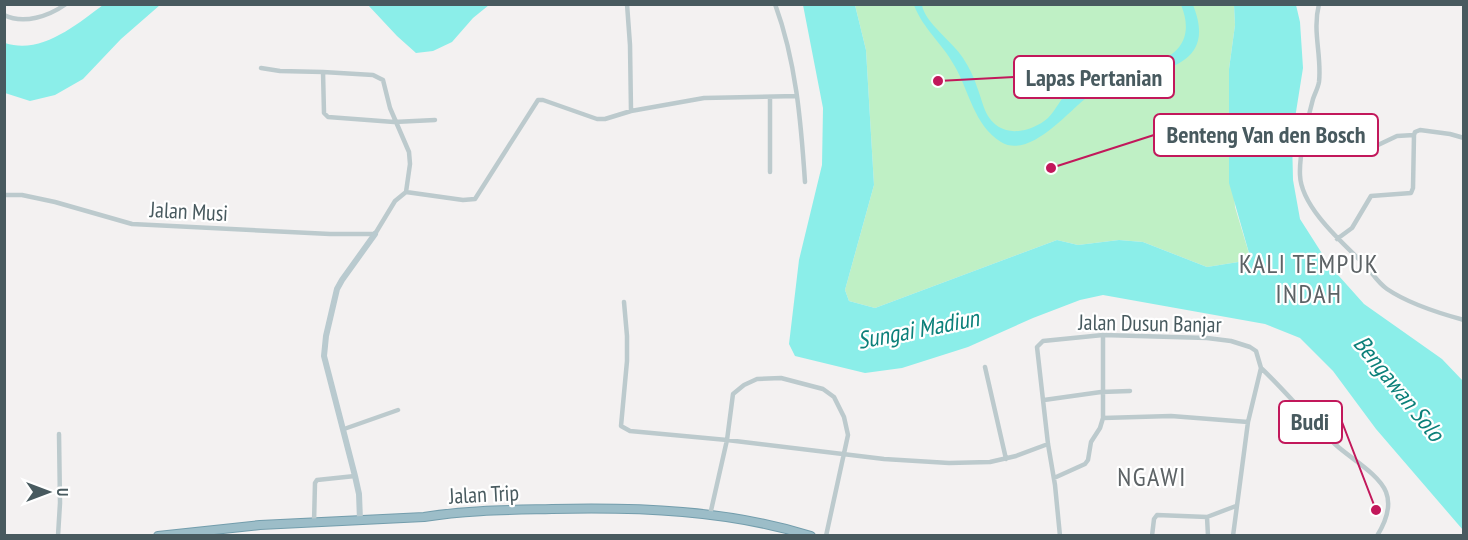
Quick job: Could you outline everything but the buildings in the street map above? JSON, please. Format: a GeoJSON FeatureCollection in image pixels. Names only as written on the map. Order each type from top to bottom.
{"type":"FeatureCollection","features":[{"type":"Feature","properties":{"kind":"highway","name":"Jalan Trip"},"geometry":{"type":"LineString","coordinates":[[158,536],[241,526],[424,517],[471,512],[586,508],[710,514],[769,525],[811,536]]}},
{"type":"Feature","properties":{"kind":"main road"},"geometry":{"type":"LineString","coordinates":[[360,520],[355,476],[324,356],[333,303],[342,280],[375,234]]}},
{"type":"Feature","properties":{"kind":"street"},"geometry":{"type":"LineString","coordinates":[[4,15],[11,19],[25,20],[48,14],[66,4]]}},
{"type":"Feature","properties":{"kind":"street"},"geometry":{"type":"LineString","coordinates":[[627,4],[631,111]]}},
{"type":"Feature","properties":{"kind":"street"},"geometry":{"type":"LineString","coordinates":[[776,4],[797,96],[805,182]]}},
{"type":"Feature","properties":{"kind":"street"},"geometry":{"type":"LineString","coordinates":[[1319,4],[1315,34],[1319,82],[1300,165],[1301,182],[1313,208],[1337,239],[1377,281],[1389,291],[1464,320]]}},
{"type":"Feature","properties":{"kind":"street"},"geometry":{"type":"LineString","coordinates":[[261,68],[381,77],[394,122],[409,152],[410,164],[406,192],[395,201],[375,234]]}},
{"type":"Feature","properties":{"kind":"street"},"geometry":{"type":"LineString","coordinates":[[323,72],[326,116],[394,122],[435,120]]}},
{"type":"Feature","properties":{"kind":"street"},"geometry":{"type":"LineString","coordinates":[[406,192],[463,200],[475,199],[538,100],[597,119],[617,117],[631,111],[704,98],[797,96]]}},
{"type":"Feature","properties":{"kind":"street"},"geometry":{"type":"LineString","coordinates":[[770,97],[770,172]]}},
{"type":"Feature","properties":{"kind":"street"},"geometry":{"type":"LineString","coordinates":[[1308,126],[1348,134],[1362,147],[1378,145],[1397,136],[1414,135]]}},
{"type":"Feature","properties":{"kind":"street"},"geometry":{"type":"LineString","coordinates":[[1337,239],[1352,228],[1371,196],[1411,193],[1415,132],[1420,130],[1464,138]]}},
{"type":"Feature","properties":{"kind":"street","name":"Jalan Musi"},"geometry":{"type":"LineString","coordinates":[[4,195],[22,195],[55,202],[132,224],[330,234],[375,234]]}},
{"type":"Feature","properties":{"kind":"street"},"geometry":{"type":"LineString","coordinates":[[624,302],[627,353],[621,426],[630,431],[727,440],[844,455],[950,463],[990,462],[1006,459],[1048,444]]}},
{"type":"Feature","properties":{"kind":"street"},"geometry":{"type":"LineString","coordinates":[[1054,478],[1087,462],[1090,445],[1100,428],[1103,418],[1101,392],[1103,335]]}},
{"type":"Feature","properties":{"kind":"street","name":"Jalan Dusun Banjar"},"geometry":{"type":"LineString","coordinates":[[1060,536],[1036,351],[1038,344],[1043,341],[1103,335],[1207,338],[1231,341],[1256,351],[1261,368],[1335,444],[1380,482],[1387,494],[1388,509],[1386,519],[1377,536]]}},
{"type":"Feature","properties":{"kind":"street"},"geometry":{"type":"LineString","coordinates":[[985,367],[1006,459]]}},
{"type":"Feature","properties":{"kind":"street"},"geometry":{"type":"LineString","coordinates":[[1233,536],[1248,422],[1261,368]]}},
{"type":"Feature","properties":{"kind":"street"},"geometry":{"type":"LineString","coordinates":[[710,514],[727,440],[733,394],[744,385],[758,379],[781,378],[823,389],[834,397],[847,429],[844,455],[826,536]]}},
{"type":"Feature","properties":{"kind":"street"},"geometry":{"type":"LineString","coordinates":[[1044,400],[1101,392],[1130,391]]}},
{"type":"Feature","properties":{"kind":"street"},"geometry":{"type":"LineString","coordinates":[[344,429],[398,410]]}},
{"type":"Feature","properties":{"kind":"street"},"geometry":{"type":"LineString","coordinates":[[1103,418],[1171,416],[1248,422]]}},
{"type":"Feature","properties":{"kind":"street"},"geometry":{"type":"LineString","coordinates":[[58,536],[59,434]]}},
{"type":"Feature","properties":{"kind":"street"},"geometry":{"type":"LineString","coordinates":[[314,523],[317,480],[355,476]]}},
{"type":"Feature","properties":{"kind":"street"},"geometry":{"type":"LineString","coordinates":[[1152,536],[1156,515],[1207,517],[1236,506]]}},
{"type":"Feature","properties":{"kind":"street"},"geometry":{"type":"LineString","coordinates":[[1207,517],[1208,536]]}},
{"type":"Feature","properties":{"kind":"green space"},"geometry":{"type":"Polygon","coordinates":[[[855,5],[1234,5],[1235,25],[1229,69],[1229,130],[1235,207],[1251,260],[1207,267],[1143,242],[1119,240],[1078,245],[1057,240],[875,308],[849,301],[845,290],[874,185],[866,50],[855,5]]]}},
{"type":"Feature","properties":{"kind":"water"},"geometry":{"type":"Polygon","coordinates":[[[103,5],[160,5],[121,39],[83,79],[55,95],[30,101],[5,93],[5,43],[18,46],[45,42],[70,29],[103,5]]]}},
{"type":"Feature","properties":{"kind":"water"},"geometry":{"type":"Polygon","coordinates":[[[368,5],[489,5],[473,18],[452,42],[433,51],[416,53],[368,5]]]}},
{"type":"Feature","properties":{"kind":"water"},"geometry":{"type":"Polygon","coordinates":[[[803,5],[855,5],[866,50],[874,185],[845,290],[849,301],[875,308],[1057,240],[1078,245],[1119,240],[1143,242],[1207,267],[1251,260],[1229,183],[1229,69],[1235,25],[1234,5],[1296,5],[1300,22],[1303,68],[1292,137],[1293,180],[1300,219],[1330,266],[1364,304],[1442,359],[1463,381],[1463,530],[1376,429],[1333,371],[1300,338],[1265,324],[1103,295],[1080,300],[968,347],[902,368],[865,373],[795,356],[789,344],[799,260],[822,165],[823,108],[803,5]]]}},
{"type":"Feature","properties":{"kind":"water"},"geometry":{"type":"Polygon","coordinates":[[[914,5],[922,5],[928,19],[963,58],[973,76],[989,118],[999,127],[1011,131],[1028,129],[1044,121],[1068,92],[1100,71],[1166,58],[1180,45],[1184,37],[1185,17],[1181,5],[1193,5],[1199,30],[1195,49],[1183,61],[1165,70],[1102,89],[1085,99],[1035,140],[1023,145],[1012,146],[1001,142],[984,127],[954,65],[922,21],[914,5]]]}},
{"type":"Feature","properties":{"kind":"place","name":"Lapas Pertanian"},"geometry":{"type":"Point","coordinates":[938,81]}},
{"type":"Feature","properties":{"kind":"place","name":"Benteng Van den Bosch"},"geometry":{"type":"Point","coordinates":[1051,168]}},
{"type":"Feature","properties":{"kind":"place","name":"Budi"},"geometry":{"type":"Point","coordinates":[1376,510]}},
{"type":"Feature","properties":{"kind":"district","name":"KALI TEMPUK INDAH"},"geometry":{"type":"Point","coordinates":[1309,278]}},
{"type":"Feature","properties":{"kind":"district","name":"NGAWI"},"geometry":{"type":"Point","coordinates":[1152,476]}},
{"type":"Feature","properties":{"kind":"water label","name":"Sungai Madiun"},"geometry":{"type":"Point","coordinates":[918,329]}},
{"type":"Feature","properties":{"kind":"water label","name":"Bengawan Solo"},"geometry":{"type":"Point","coordinates":[1399,388]}}]}
